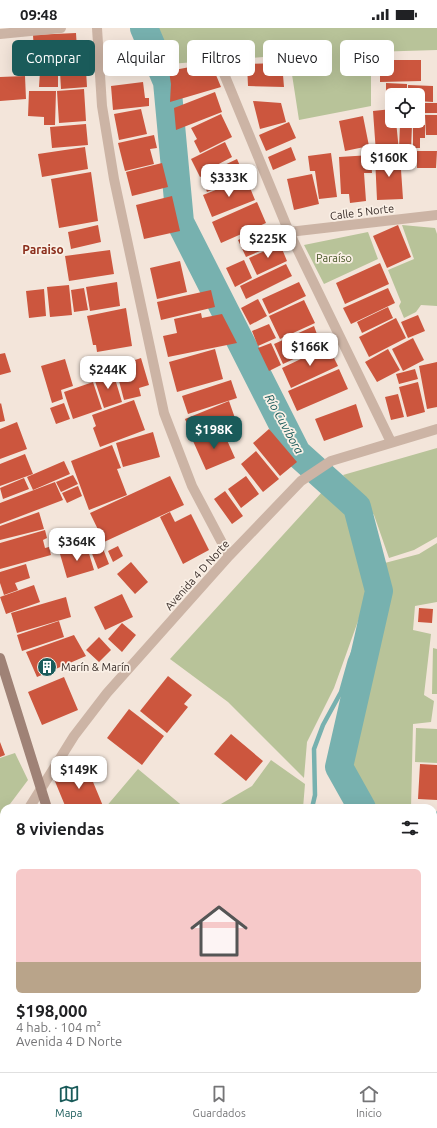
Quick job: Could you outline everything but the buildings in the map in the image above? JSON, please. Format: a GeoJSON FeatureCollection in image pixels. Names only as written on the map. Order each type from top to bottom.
{"type":"FeatureCollection","features":[{"type":"Feature","properties":{"kind":"main road"},"geometry":{"type":"LineString","coordinates":[[0,658],[47,804]]}},
{"type":"Feature","properties":{"kind":"street"},"geometry":{"type":"LineString","coordinates":[[0,34],[61,28]]}},
{"type":"Feature","properties":{"kind":"street"},"geometry":{"type":"LineString","coordinates":[[97,28],[102,106],[114,179],[164,413],[192,486],[229,556]]}},
{"type":"Feature","properties":{"kind":"street"},"geometry":{"type":"LineString","coordinates":[[225,76],[289,232],[391,442]]}},
{"type":"Feature","properties":{"kind":"street","name":"Calle 5 Norte"},"geometry":{"type":"LineString","coordinates":[[289,232],[437,215]]}},
{"type":"Feature","properties":{"kind":"street","name":"Avenida 4 D Norte"},"geometry":{"type":"LineString","coordinates":[[31,804],[74,736],[107,693],[229,556],[301,481],[331,461],[437,428]]}},
{"type":"Feature","properties":{"kind":"green space"},"geometry":{"type":"Polygon","coordinates":[[[154,28],[437,28],[437,50],[394,51],[394,40],[340,40],[340,76],[371,76],[371,106],[299,120],[292,76],[332,76],[332,40],[263,40],[263,57],[255,58],[255,40],[187,40],[187,63],[179,63],[179,40],[159,40],[154,28]]]}},
{"type":"Feature","properties":{"kind":"green space"},"geometry":{"type":"Polygon","coordinates":[[[402,225],[435,228],[437,234],[437,306],[421,305],[416,312],[404,318],[399,306],[401,302],[388,270],[414,259],[402,225]]]}},
{"type":"Feature","properties":{"kind":"green space","name":"Paraíso"},"geometry":{"type":"Polygon","coordinates":[[[368,232],[378,259],[324,284],[304,245],[368,232]]]}},
{"type":"Feature","properties":{"kind":"green space"},"geometry":{"type":"Polygon","coordinates":[[[437,448],[437,537],[414,550],[389,558],[374,515],[343,475],[437,448]]]}},
{"type":"Feature","properties":{"kind":"green space"},"geometry":{"type":"Polygon","coordinates":[[[323,491],[348,515],[367,596],[334,688],[307,742],[304,778],[228,702],[170,659],[323,491]]]}},
{"type":"Feature","properties":{"kind":"green space"},"geometry":{"type":"Polygon","coordinates":[[[437,543],[437,602],[415,606],[413,630],[431,634],[424,695],[434,701],[431,722],[413,724],[411,804],[371,804],[347,765],[387,590],[381,564],[419,554],[437,543]]]}},
{"type":"Feature","properties":{"kind":"green space"},"geometry":{"type":"Polygon","coordinates":[[[433,648],[437,649],[437,694],[432,694],[433,648]]]}},
{"type":"Feature","properties":{"kind":"green space"},"geometry":{"type":"Polygon","coordinates":[[[416,728],[437,729],[437,763],[415,762],[416,728]]]}},
{"type":"Feature","properties":{"kind":"green space"},"geometry":{"type":"Polygon","coordinates":[[[15,753],[28,780],[10,804],[0,804],[0,758],[15,753]]]}},
{"type":"Feature","properties":{"kind":"green space"},"geometry":{"type":"Polygon","coordinates":[[[271,760],[305,784],[303,804],[221,804],[252,786],[271,760]]]}},
{"type":"Feature","properties":{"kind":"green space"},"geometry":{"type":"Polygon","coordinates":[[[138,769],[180,804],[108,804],[138,769]]]}},
{"type":"Feature","properties":{"kind":"waterway","name":"Río Cuvíbora"},"geometry":{"type":"LineString","coordinates":[[144,28],[167,82],[180,222],[297,453],[357,507],[379,591],[339,767],[360,804]]}},
{"type":"Feature","properties":{"kind":"waterway"},"geometry":{"type":"LineString","coordinates":[[313,804],[315,795],[314,749],[323,725],[341,692],[350,660],[379,591]]}},
{"type":"Feature","properties":{"kind":"place","name":"Marín & Marín"},"geometry":{"type":"Point","coordinates":[47,667]}},
{"type":"Feature","properties":{"kind":"district","name":"Paraiso"},"geometry":{"type":"Point","coordinates":[43,250]}}]}
